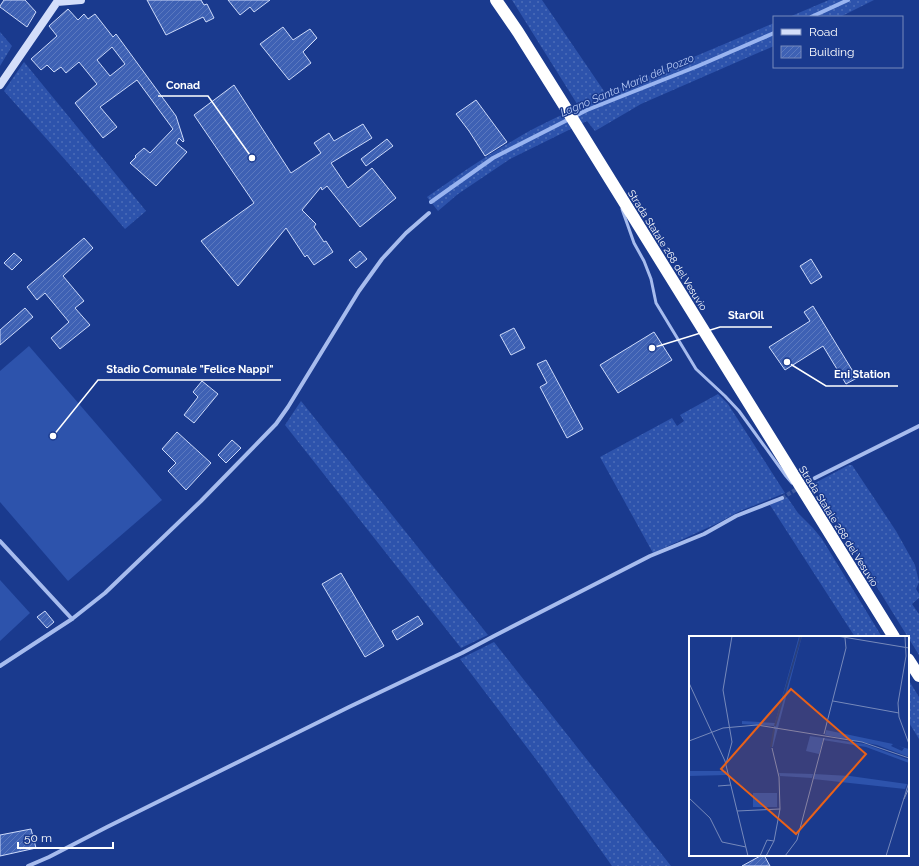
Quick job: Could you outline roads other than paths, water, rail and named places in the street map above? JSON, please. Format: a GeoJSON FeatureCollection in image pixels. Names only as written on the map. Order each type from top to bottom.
{"type":"FeatureCollection","features":[{"type":"Feature","properties":{"kind":"highway","name":"Strada Statale 268 del Vesuvio"},"geometry":{"type":"LineString","coordinates":[[496,0],[585,138],[893,636]]}},
{"type":"Feature","properties":{"kind":"highway"},"geometry":{"type":"LineString","coordinates":[[909,661],[919,676]]}},
{"type":"Feature","properties":{"kind":"street"},"geometry":{"type":"LineString","coordinates":[[0,85],[57,1],[81,0]]}},
{"type":"Feature","properties":{"kind":"street"},"geometry":{"type":"LineString","coordinates":[[0,666],[72,619],[104,593],[201,501],[276,424],[359,291],[382,259],[406,233],[429,213]]}},
{"type":"Feature","properties":{"kind":"street"},"geometry":{"type":"LineString","coordinates":[[815,478],[919,426]]}},
{"type":"Feature","properties":{"kind":"street"},"geometry":{"type":"LineString","coordinates":[[28,866],[462,653],[500,632],[650,556],[704,534],[736,516],[782,498]]}},
{"type":"Feature","properties":{"kind":"street"},"geometry":{"type":"LineString","coordinates":[[0,541],[72,619]]}},
{"type":"Feature","properties":{"kind":"lane"},"geometry":{"type":"LineString","coordinates":[[612,183],[634,243],[644,261],[651,279],[656,303],[696,369],[726,396],[739,411],[786,476],[811,502]]}},
{"type":"Feature","properties":{"kind":"waterway","name":"Lagno Santa Maria del Pozzo"},"geometry":{"type":"LineString","coordinates":[[813,16],[848,0]]}},
{"type":"Feature","properties":{"kind":"waterway","name":"Lagno Santa Maria del Pozzo"},"geometry":{"type":"LineString","coordinates":[[431,202],[493,158],[587,110],[698,66],[773,33]]}},
{"type":"Feature","properties":{"kind":"tunnel"},"geometry":{"type":"LineString","coordinates":[[782,498],[815,478]]}},
{"type":"Feature","properties":{"kind":"place","name":"Conad"},"geometry":{"type":"Point","coordinates":[252,158]}},
{"type":"Feature","properties":{"kind":"place","name":"StarOil"},"geometry":{"type":"Point","coordinates":[652,348]}},
{"type":"Feature","properties":{"kind":"place","name":"Eni Station"},"geometry":{"type":"Point","coordinates":[787,362]}},
{"type":"Feature","properties":{"kind":"place","name":"Stadio Comunale \"Felice Nappi\""},"geometry":{"type":"Point","coordinates":[53,436]}}]}
